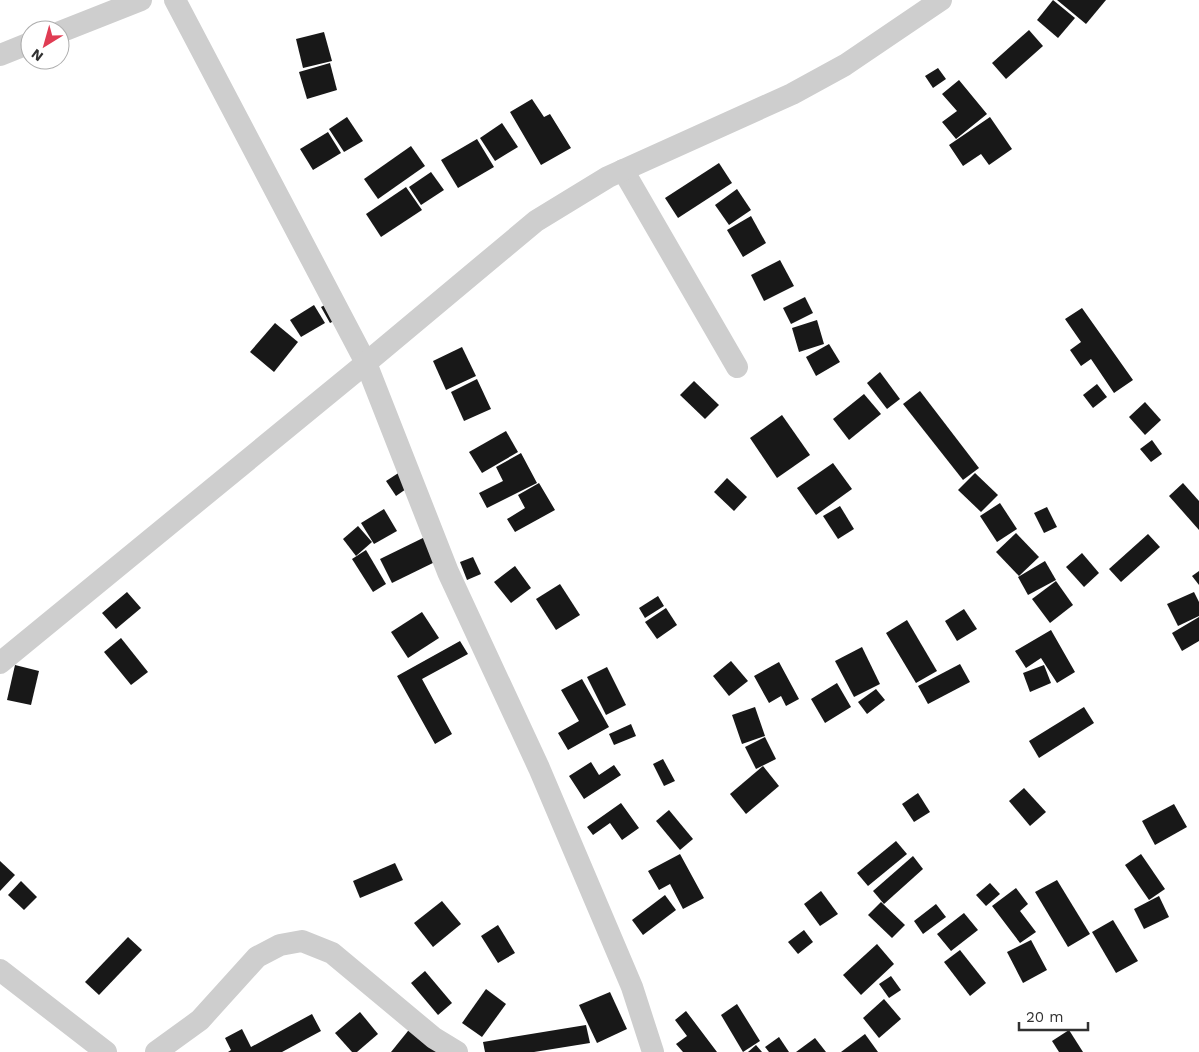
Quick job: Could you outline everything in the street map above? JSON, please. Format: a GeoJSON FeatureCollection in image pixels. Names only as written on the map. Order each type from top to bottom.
{"type":"FeatureCollection","features":[{"type":"Feature","properties":{"kind":"street"},"geometry":{"type":"LineString","coordinates":[[70,28],[141,0]]}},
{"type":"Feature","properties":{"kind":"street"},"geometry":{"type":"LineString","coordinates":[[175,0],[366,363],[448,572],[539,768],[632,987],[653,1052]]}},
{"type":"Feature","properties":{"kind":"street"},"geometry":{"type":"LineString","coordinates":[[0,663],[536,221],[608,177],[792,94],[845,65],[941,0]]}},
{"type":"Feature","properties":{"kind":"street"},"geometry":{"type":"LineString","coordinates":[[0,55],[20,47]]}},
{"type":"Feature","properties":{"kind":"street"},"geometry":{"type":"LineString","coordinates":[[623,170],[736,367]]}},
{"type":"Feature","properties":{"kind":"street"},"geometry":{"type":"LineString","coordinates":[[156,1052],[200,1020],[258,957],[280,945],[302,941],[332,952],[434,1038],[457,1052]]}},
{"type":"Feature","properties":{"kind":"street"},"geometry":{"type":"LineString","coordinates":[[0,970],[106,1052]]}},
{"type":"Feature","properties":{"kind":"building"},"geometry":{"type":"Polygon","coordinates":[[[1053,0],[1075,18],[1058,38],[1037,20],[1053,0]]]}},
{"type":"Feature","properties":{"kind":"building"},"geometry":{"type":"Polygon","coordinates":[[[1057,0],[1106,0],[1086,24],[1057,0]]]}},
{"type":"Feature","properties":{"kind":"building"},"geometry":{"type":"Polygon","coordinates":[[[1029,30],[1043,46],[1006,79],[992,63],[1029,30]]]}},
{"type":"Feature","properties":{"kind":"building"},"geometry":{"type":"Polygon","coordinates":[[[324,32],[332,61],[303,68],[296,39],[324,32]]]}},
{"type":"Feature","properties":{"kind":"building"},"geometry":{"type":"Polygon","coordinates":[[[330,63],[337,90],[307,99],[299,72],[330,63]]]}},
{"type":"Feature","properties":{"kind":"building"},"geometry":{"type":"Polygon","coordinates":[[[938,68],[946,79],[933,88],[925,76],[938,68]]]}},
{"type":"Feature","properties":{"kind":"building"},"geometry":{"type":"Polygon","coordinates":[[[959,80],[987,114],[956,139],[942,122],[957,111],[942,94],[959,80]]]}},
{"type":"Feature","properties":{"kind":"building"},"geometry":{"type":"Polygon","coordinates":[[[532,99],[544,117],[550,114],[571,148],[541,165],[510,112],[532,99]]]}},
{"type":"Feature","properties":{"kind":"building"},"geometry":{"type":"Polygon","coordinates":[[[347,117],[363,141],[344,152],[329,129],[347,117]]]}},
{"type":"Feature","properties":{"kind":"building"},"geometry":{"type":"Polygon","coordinates":[[[990,117],[1012,149],[989,165],[981,154],[963,166],[949,145],[990,117]]]}},
{"type":"Feature","properties":{"kind":"building"},"geometry":{"type":"Polygon","coordinates":[[[502,123],[518,147],[495,161],[480,138],[502,123]]]}},
{"type":"Feature","properties":{"kind":"building"},"geometry":{"type":"Polygon","coordinates":[[[328,132],[341,153],[313,170],[300,149],[328,132]]]}},
{"type":"Feature","properties":{"kind":"building"},"geometry":{"type":"Polygon","coordinates":[[[477,139],[494,167],[458,188],[441,160],[477,139]]]}},
{"type":"Feature","properties":{"kind":"building"},"geometry":{"type":"Polygon","coordinates":[[[411,146],[425,166],[378,199],[364,179],[411,146]]]}},
{"type":"Feature","properties":{"kind":"building"},"geometry":{"type":"Polygon","coordinates":[[[719,163],[732,183],[678,218],[665,198],[719,163]]]}},
{"type":"Feature","properties":{"kind":"building"},"geometry":{"type":"Polygon","coordinates":[[[431,172],[444,190],[421,205],[409,187],[431,172]]]}},
{"type":"Feature","properties":{"kind":"building"},"geometry":{"type":"Polygon","coordinates":[[[406,187],[422,210],[381,237],[366,214],[406,187]]]}},
{"type":"Feature","properties":{"kind":"building"},"geometry":{"type":"Polygon","coordinates":[[[737,189],[751,210],[729,225],[715,205],[737,189]]]}},
{"type":"Feature","properties":{"kind":"building"},"geometry":{"type":"Polygon","coordinates":[[[751,216],[766,243],[743,257],[727,230],[751,216]]]}},
{"type":"Feature","properties":{"kind":"building"},"geometry":{"type":"Polygon","coordinates":[[[780,260],[794,286],[764,301],[751,275],[780,260]]]}},
{"type":"Feature","properties":{"kind":"building"},"geometry":{"type":"Polygon","coordinates":[[[805,297],[813,313],[791,324],[783,308],[805,297]]]}},
{"type":"Feature","properties":{"kind":"building"},"geometry":{"type":"Polygon","coordinates":[[[333,301],[342,317],[330,323],[321,307],[333,301]]]}},
{"type":"Feature","properties":{"kind":"building"},"geometry":{"type":"Polygon","coordinates":[[[314,305],[325,323],[301,337],[290,320],[314,305]]]}},
{"type":"Feature","properties":{"kind":"building"},"geometry":{"type":"Polygon","coordinates":[[[1082,308],[1133,380],[1114,393],[1091,359],[1081,366],[1070,350],[1081,342],[1065,319],[1082,308]]]}},
{"type":"Feature","properties":{"kind":"building"},"geometry":{"type":"Polygon","coordinates":[[[817,320],[824,344],[799,352],[792,328],[817,320]]]}},
{"type":"Feature","properties":{"kind":"building"},"geometry":{"type":"Polygon","coordinates":[[[275,323],[298,342],[274,372],[250,352],[275,323]]]}},
{"type":"Feature","properties":{"kind":"building"},"geometry":{"type":"Polygon","coordinates":[[[829,344],[840,362],[816,376],[806,357],[829,344]]]}},
{"type":"Feature","properties":{"kind":"building"},"geometry":{"type":"Polygon","coordinates":[[[462,347],[476,376],[446,390],[433,361],[462,347]]]}},
{"type":"Feature","properties":{"kind":"building"},"geometry":{"type":"Polygon","coordinates":[[[880,372],[900,399],[887,409],[867,383],[880,372]]]}},
{"type":"Feature","properties":{"kind":"building"},"geometry":{"type":"Polygon","coordinates":[[[477,379],[491,409],[464,421],[451,392],[477,379]]]}},
{"type":"Feature","properties":{"kind":"building"},"geometry":{"type":"Polygon","coordinates":[[[694,381],[719,405],[705,419],[680,395],[694,381]]]}},
{"type":"Feature","properties":{"kind":"building"},"geometry":{"type":"Polygon","coordinates":[[[1097,384],[1107,397],[1093,408],[1083,395],[1097,384]]]}},
{"type":"Feature","properties":{"kind":"building"},"geometry":{"type":"Polygon","coordinates":[[[920,391],[979,468],[963,480],[903,404],[920,391]]]}},
{"type":"Feature","properties":{"kind":"building"},"geometry":{"type":"Polygon","coordinates":[[[864,394],[881,414],[849,440],[833,419],[864,394]]]}},
{"type":"Feature","properties":{"kind":"building"},"geometry":{"type":"Polygon","coordinates":[[[1145,402],[1161,420],[1145,435],[1129,417],[1145,402]]]}},
{"type":"Feature","properties":{"kind":"building"},"geometry":{"type":"Polygon","coordinates":[[[782,415],[810,455],[777,478],[750,438],[782,415]]]}},
{"type":"Feature","properties":{"kind":"building"},"geometry":{"type":"Polygon","coordinates":[[[506,431],[518,452],[482,473],[469,452],[506,431]]]}},
{"type":"Feature","properties":{"kind":"building"},"geometry":{"type":"Polygon","coordinates":[[[1152,440],[1162,454],[1151,462],[1140,449],[1152,440]]]}},
{"type":"Feature","properties":{"kind":"building"},"geometry":{"type":"Polygon","coordinates":[[[521,453],[537,483],[487,508],[479,493],[503,481],[496,467],[521,453]]]}},
{"type":"Feature","properties":{"kind":"building"},"geometry":{"type":"Polygon","coordinates":[[[833,463],[852,489],[816,515],[797,488],[833,463]]]}},
{"type":"Feature","properties":{"kind":"building"},"geometry":{"type":"Polygon","coordinates":[[[400,472],[409,487],[396,496],[386,481],[400,472]]]}},
{"type":"Feature","properties":{"kind":"building"},"geometry":{"type":"Polygon","coordinates":[[[975,473],[998,495],[981,512],[958,490],[975,473]]]}},
{"type":"Feature","properties":{"kind":"building"},"geometry":{"type":"Polygon","coordinates":[[[727,478],[747,497],[734,511],[714,492],[727,478]]]}},
{"type":"Feature","properties":{"kind":"building"},"geometry":{"type":"Polygon","coordinates":[[[539,483],[555,510],[515,532],[507,519],[525,508],[518,495],[539,483]]]}},
{"type":"Feature","properties":{"kind":"building"},"geometry":{"type":"Polygon","coordinates":[[[1183,483],[1199,501],[1199,530],[1169,496],[1183,483]]]}},
{"type":"Feature","properties":{"kind":"building"},"geometry":{"type":"Polygon","coordinates":[[[1000,503],[1017,529],[997,542],[980,516],[1000,503]]]}},
{"type":"Feature","properties":{"kind":"building"},"geometry":{"type":"Polygon","coordinates":[[[840,506],[854,529],[838,539],[823,516],[840,506]]]}},
{"type":"Feature","properties":{"kind":"building"},"geometry":{"type":"Polygon","coordinates":[[[1047,507],[1057,527],[1044,533],[1034,513],[1047,507]]]}},
{"type":"Feature","properties":{"kind":"building"},"geometry":{"type":"Polygon","coordinates":[[[384,509],[397,531],[374,544],[361,523],[384,509]]]}},
{"type":"Feature","properties":{"kind":"building"},"geometry":{"type":"Polygon","coordinates":[[[358,526],[372,542],[356,556],[343,539],[358,526]]]}},
{"type":"Feature","properties":{"kind":"building"},"geometry":{"type":"Polygon","coordinates":[[[1016,533],[1039,557],[1019,576],[996,552],[1016,533]]]}},
{"type":"Feature","properties":{"kind":"building"},"geometry":{"type":"Polygon","coordinates":[[[1148,534],[1160,547],[1121,582],[1109,569],[1148,534]]]}},
{"type":"Feature","properties":{"kind":"building"},"geometry":{"type":"Polygon","coordinates":[[[427,536],[439,560],[392,583],[380,559],[427,536]]]}},
{"type":"Feature","properties":{"kind":"building"},"geometry":{"type":"Polygon","coordinates":[[[366,550],[386,584],[373,592],[352,559],[366,550]]]}},
{"type":"Feature","properties":{"kind":"building"},"geometry":{"type":"Polygon","coordinates":[[[1082,553],[1099,573],[1084,587],[1066,567],[1082,553]]]}},
{"type":"Feature","properties":{"kind":"building"},"geometry":{"type":"Polygon","coordinates":[[[473,557],[481,574],[467,580],[460,562],[473,557]]]}},
{"type":"Feature","properties":{"kind":"building"},"geometry":{"type":"Polygon","coordinates":[[[1045,561],[1056,580],[1028,595],[1018,577],[1045,561]]]}},
{"type":"Feature","properties":{"kind":"building"},"geometry":{"type":"Polygon","coordinates":[[[515,566],[531,588],[511,603],[494,582],[515,566]]]}},
{"type":"Feature","properties":{"kind":"building"},"geometry":{"type":"Polygon","coordinates":[[[1199,571],[1199,585],[1192,576],[1199,571]]]}},
{"type":"Feature","properties":{"kind":"building"},"geometry":{"type":"Polygon","coordinates":[[[1056,581],[1073,605],[1050,623],[1032,599],[1056,581]]]}},
{"type":"Feature","properties":{"kind":"building"},"geometry":{"type":"Polygon","coordinates":[[[560,584],[580,615],[556,630],[536,599],[560,584]]]}},
{"type":"Feature","properties":{"kind":"building"},"geometry":{"type":"Polygon","coordinates":[[[127,592],[141,608],[116,629],[102,613],[127,592]]]}},
{"type":"Feature","properties":{"kind":"building"},"geometry":{"type":"Polygon","coordinates":[[[1194,592],[1199,602],[1199,616],[1178,626],[1167,604],[1194,592]]]}},
{"type":"Feature","properties":{"kind":"building"},"geometry":{"type":"Polygon","coordinates":[[[658,596],[664,606],[645,618],[639,608],[658,596]]]}},
{"type":"Feature","properties":{"kind":"building"},"geometry":{"type":"Polygon","coordinates":[[[666,608],[677,625],[657,639],[645,622],[666,608]]]}},
{"type":"Feature","properties":{"kind":"building"},"geometry":{"type":"Polygon","coordinates":[[[964,609],[977,629],[957,641],[945,621],[964,609]]]}},
{"type":"Feature","properties":{"kind":"building"},"geometry":{"type":"Polygon","coordinates":[[[422,612],[439,638],[408,658],[391,632],[422,612]]]}},
{"type":"Feature","properties":{"kind":"building"},"geometry":{"type":"Polygon","coordinates":[[[1199,617],[1199,641],[1182,651],[1172,633],[1199,617]]]}},
{"type":"Feature","properties":{"kind":"building"},"geometry":{"type":"Polygon","coordinates":[[[907,620],[937,671],[916,683],[886,633],[907,620]]]}},
{"type":"Feature","properties":{"kind":"building"},"geometry":{"type":"Polygon","coordinates":[[[1051,630],[1075,672],[1057,683],[1041,658],[1026,668],[1015,651],[1051,630]]]}},
{"type":"Feature","properties":{"kind":"building"},"geometry":{"type":"Polygon","coordinates":[[[121,638],[148,672],[131,685],[104,652],[121,638]]]}},
{"type":"Feature","properties":{"kind":"building"},"geometry":{"type":"Polygon","coordinates":[[[460,641],[468,654],[422,679],[452,734],[435,744],[397,676],[460,641]]]}},
{"type":"Feature","properties":{"kind":"building"},"geometry":{"type":"Polygon","coordinates":[[[862,647],[880,684],[854,697],[835,661],[862,647]]]}},
{"type":"Feature","properties":{"kind":"building"},"geometry":{"type":"Polygon","coordinates":[[[731,661],[748,681],[729,696],[713,676],[731,661]]]}},
{"type":"Feature","properties":{"kind":"building"},"geometry":{"type":"Polygon","coordinates":[[[779,662],[799,699],[786,706],[781,696],[769,703],[754,676],[779,662]]]}},
{"type":"Feature","properties":{"kind":"building"},"geometry":{"type":"Polygon","coordinates":[[[960,664],[970,682],[928,704],[918,686],[960,664]]]}},
{"type":"Feature","properties":{"kind":"building"},"geometry":{"type":"Polygon","coordinates":[[[15,665],[39,671],[31,705],[7,700],[15,665]]]}},
{"type":"Feature","properties":{"kind":"building"},"geometry":{"type":"Polygon","coordinates":[[[1044,665],[1051,683],[1030,692],[1023,673],[1044,665]]]}},
{"type":"Feature","properties":{"kind":"building"},"geometry":{"type":"Polygon","coordinates":[[[607,667],[626,705],[606,715],[587,677],[607,667]]]}},
{"type":"Feature","properties":{"kind":"building"},"geometry":{"type":"Polygon","coordinates":[[[582,679],[609,727],[568,750],[558,733],[579,721],[561,690],[582,679]]]}},
{"type":"Feature","properties":{"kind":"building"},"geometry":{"type":"Polygon","coordinates":[[[837,683],[851,707],[825,723],[811,699],[837,683]]]}},
{"type":"Feature","properties":{"kind":"building"},"geometry":{"type":"Polygon","coordinates":[[[876,689],[885,700],[867,714],[858,702],[876,689]]]}},
{"type":"Feature","properties":{"kind":"building"},"geometry":{"type":"Polygon","coordinates":[[[755,707],[765,736],[742,744],[732,715],[755,707]]]}},
{"type":"Feature","properties":{"kind":"building"},"geometry":{"type":"Polygon","coordinates":[[[1084,707],[1094,723],[1039,758],[1029,741],[1084,707]]]}},
{"type":"Feature","properties":{"kind":"building"},"geometry":{"type":"Polygon","coordinates":[[[631,724],[636,736],[614,745],[609,734],[631,724]]]}},
{"type":"Feature","properties":{"kind":"building"},"geometry":{"type":"Polygon","coordinates":[[[765,737],[776,759],[756,769],[745,747],[765,737]]]}},
{"type":"Feature","properties":{"kind":"building"},"geometry":{"type":"Polygon","coordinates":[[[663,759],[675,781],[664,786],[653,764],[663,759]]]}},
{"type":"Feature","properties":{"kind":"building"},"geometry":{"type":"Polygon","coordinates":[[[591,762],[599,775],[614,765],[621,775],[584,799],[569,776],[591,762]]]}},
{"type":"Feature","properties":{"kind":"building"},"geometry":{"type":"Polygon","coordinates":[[[763,766],[779,786],[746,814],[730,794],[763,766]]]}},
{"type":"Feature","properties":{"kind":"building"},"geometry":{"type":"Polygon","coordinates":[[[1024,788],[1046,812],[1030,826],[1009,801],[1024,788]]]}},
{"type":"Feature","properties":{"kind":"building"},"geometry":{"type":"Polygon","coordinates":[[[918,793],[930,812],[914,822],[902,804],[918,793]]]}},
{"type":"Feature","properties":{"kind":"building"},"geometry":{"type":"Polygon","coordinates":[[[621,803],[639,828],[622,840],[610,823],[593,835],[587,827],[621,803]]]}},
{"type":"Feature","properties":{"kind":"building"},"geometry":{"type":"Polygon","coordinates":[[[1174,804],[1187,827],[1155,845],[1142,821],[1174,804]]]}},
{"type":"Feature","properties":{"kind":"building"},"geometry":{"type":"Polygon","coordinates":[[[669,810],[693,839],[680,850],[656,821],[669,810]]]}},
{"type":"Feature","properties":{"kind":"building"},"geometry":{"type":"Polygon","coordinates":[[[896,841],[907,854],[868,886],[857,873],[896,841]]]}},
{"type":"Feature","properties":{"kind":"building"},"geometry":{"type":"Polygon","coordinates":[[[680,854],[704,898],[683,909],[670,884],[659,890],[648,871],[680,854]]]}},
{"type":"Feature","properties":{"kind":"building"},"geometry":{"type":"Polygon","coordinates":[[[1141,854],[1165,889],[1149,900],[1125,865],[1141,854]]]}},
{"type":"Feature","properties":{"kind":"building"},"geometry":{"type":"Polygon","coordinates":[[[913,856],[923,869],[884,904],[873,891],[913,856]]]}},
{"type":"Feature","properties":{"kind":"building"},"geometry":{"type":"Polygon","coordinates":[[[0,861],[15,875],[0,891],[0,861]]]}},
{"type":"Feature","properties":{"kind":"building"},"geometry":{"type":"Polygon","coordinates":[[[395,863],[403,880],[360,898],[353,881],[395,863]]]}},
{"type":"Feature","properties":{"kind":"building"},"geometry":{"type":"Polygon","coordinates":[[[1057,880],[1090,934],[1068,947],[1035,892],[1057,880]]]}},
{"type":"Feature","properties":{"kind":"building"},"geometry":{"type":"Polygon","coordinates":[[[21,881],[37,897],[24,910],[8,895],[21,881]]]}},
{"type":"Feature","properties":{"kind":"building"},"geometry":{"type":"Polygon","coordinates":[[[990,883],[1000,894],[986,906],[976,895],[990,883]]]}},
{"type":"Feature","properties":{"kind":"building"},"geometry":{"type":"Polygon","coordinates":[[[1016,888],[1028,904],[1020,911],[1036,932],[1020,943],[992,906],[1016,888]]]}},
{"type":"Feature","properties":{"kind":"building"},"geometry":{"type":"Polygon","coordinates":[[[821,891],[838,914],[820,926],[804,904],[821,891]]]}},
{"type":"Feature","properties":{"kind":"building"},"geometry":{"type":"Polygon","coordinates":[[[665,895],[676,910],[643,935],[632,920],[665,895]]]}},
{"type":"Feature","properties":{"kind":"building"},"geometry":{"type":"Polygon","coordinates":[[[1159,896],[1169,917],[1144,929],[1134,909],[1159,896]]]}},
{"type":"Feature","properties":{"kind":"building"},"geometry":{"type":"Polygon","coordinates":[[[442,901],[461,924],[433,947],[414,923],[442,901]]]}},
{"type":"Feature","properties":{"kind":"building"},"geometry":{"type":"Polygon","coordinates":[[[881,902],[905,925],[892,938],[868,915],[881,902]]]}},
{"type":"Feature","properties":{"kind":"building"},"geometry":{"type":"Polygon","coordinates":[[[936,904],[946,917],[923,934],[914,921],[936,904]]]}},
{"type":"Feature","properties":{"kind":"building"},"geometry":{"type":"Polygon","coordinates":[[[964,913],[978,930],[951,951],[937,934],[964,913]]]}},
{"type":"Feature","properties":{"kind":"building"},"geometry":{"type":"Polygon","coordinates":[[[1113,920],[1138,961],[1116,973],[1092,932],[1113,920]]]}},
{"type":"Feature","properties":{"kind":"building"},"geometry":{"type":"Polygon","coordinates":[[[498,925],[515,953],[498,963],[481,936],[498,925]]]}},
{"type":"Feature","properties":{"kind":"building"},"geometry":{"type":"Polygon","coordinates":[[[804,930],[813,942],[798,954],[788,942],[804,930]]]}},
{"type":"Feature","properties":{"kind":"building"},"geometry":{"type":"Polygon","coordinates":[[[128,937],[142,950],[99,995],[85,982],[128,937]]]}},
{"type":"Feature","properties":{"kind":"building"},"geometry":{"type":"Polygon","coordinates":[[[1031,940],[1047,970],[1023,983],[1007,952],[1031,940]]]}},
{"type":"Feature","properties":{"kind":"building"},"geometry":{"type":"Polygon","coordinates":[[[877,944],[894,964],[861,995],[843,975],[877,944]]]}},
{"type":"Feature","properties":{"kind":"building"},"geometry":{"type":"Polygon","coordinates":[[[960,950],[986,983],[970,996],[944,962],[960,950]]]}},
{"type":"Feature","properties":{"kind":"building"},"geometry":{"type":"Polygon","coordinates":[[[425,971],[452,1003],[438,1015],[411,983],[425,971]]]}},
{"type":"Feature","properties":{"kind":"building"},"geometry":{"type":"Polygon","coordinates":[[[891,976],[901,990],[889,998],[879,984],[891,976]]]}},
{"type":"Feature","properties":{"kind":"building"},"geometry":{"type":"Polygon","coordinates":[[[486,989],[506,1004],[482,1037],[462,1023],[486,989]]]}},
{"type":"Feature","properties":{"kind":"building"},"geometry":{"type":"Polygon","coordinates":[[[610,992],[627,1029],[597,1043],[579,1005],[610,992]]]}},
{"type":"Feature","properties":{"kind":"building"},"geometry":{"type":"Polygon","coordinates":[[[884,999],[901,1019],[879,1038],[863,1018],[884,999]]]}},
{"type":"Feature","properties":{"kind":"building"},"geometry":{"type":"Polygon","coordinates":[[[737,1004],[760,1041],[743,1052],[721,1015],[737,1004]]]}},
{"type":"Feature","properties":{"kind":"building"},"geometry":{"type":"Polygon","coordinates":[[[686,1011],[717,1052],[683,1052],[676,1044],[687,1036],[675,1020],[686,1011]]]}},
{"type":"Feature","properties":{"kind":"building"},"geometry":{"type":"Polygon","coordinates":[[[360,1012],[378,1034],[357,1052],[352,1052],[335,1033],[360,1012]]]}},
{"type":"Feature","properties":{"kind":"building"},"geometry":{"type":"Polygon","coordinates":[[[312,1014],[321,1031],[282,1052],[228,1052],[231,1050],[225,1038],[242,1029],[251,1047],[312,1014]]]}},
{"type":"Feature","properties":{"kind":"building"},"geometry":{"type":"Polygon","coordinates":[[[586,1025],[590,1043],[534,1052],[485,1052],[483,1042],[586,1025]]]}},
{"type":"Feature","properties":{"kind":"building"},"geometry":{"type":"Polygon","coordinates":[[[412,1026],[439,1052],[391,1052],[412,1026]]]}},
{"type":"Feature","properties":{"kind":"building"},"geometry":{"type":"Polygon","coordinates":[[[1069,1030],[1083,1052],[1059,1052],[1052,1041],[1069,1030]]]}},
{"type":"Feature","properties":{"kind":"building"},"geometry":{"type":"Polygon","coordinates":[[[865,1034],[878,1052],[841,1052],[865,1034]]]}},
{"type":"Feature","properties":{"kind":"building"},"geometry":{"type":"Polygon","coordinates":[[[779,1037],[789,1052],[769,1052],[765,1047],[779,1037]]]}},
{"type":"Feature","properties":{"kind":"building"},"geometry":{"type":"Polygon","coordinates":[[[815,1038],[826,1052],[796,1052],[815,1038]]]}},
{"type":"Feature","properties":{"kind":"building"},"geometry":{"type":"Polygon","coordinates":[[[756,1045],[762,1052],[748,1052],[756,1045]]]}}]}
